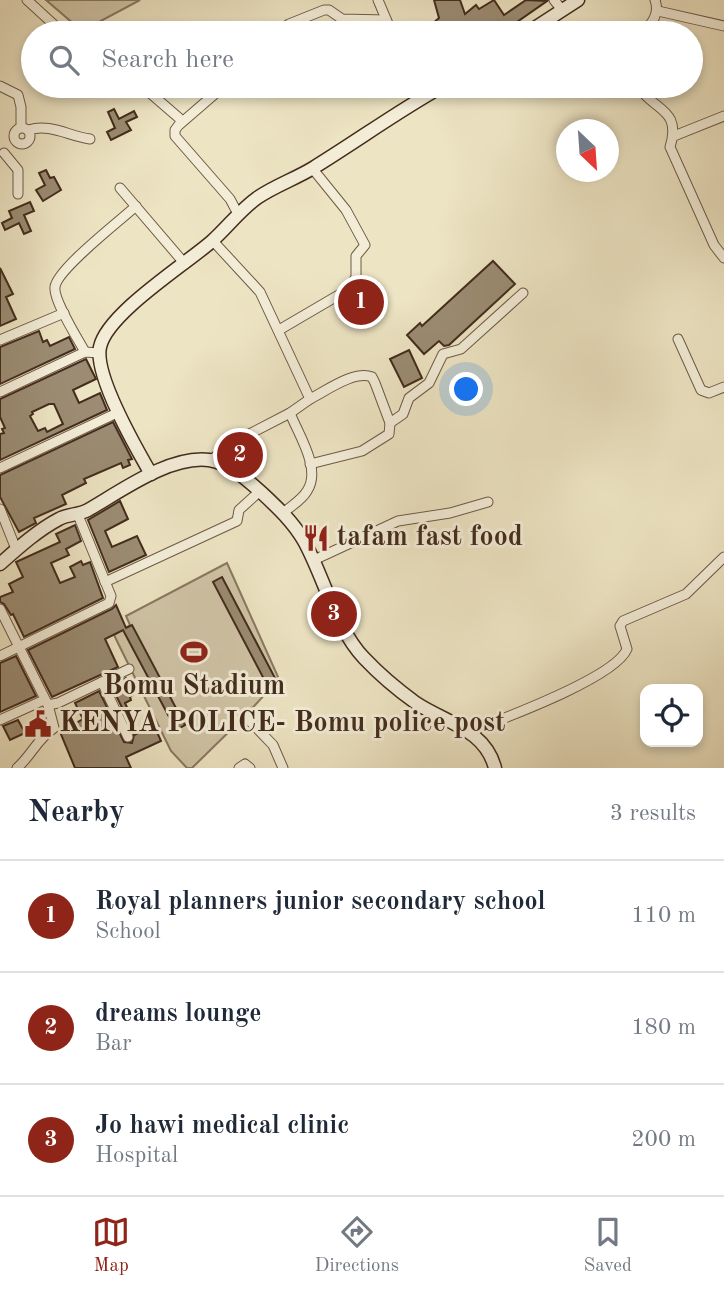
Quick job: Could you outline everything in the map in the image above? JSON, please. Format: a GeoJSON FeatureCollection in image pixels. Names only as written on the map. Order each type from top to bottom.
{"type":"FeatureCollection","features":[{"type":"Feature","properties":{"kind":"street"},"geometry":{"type":"LineString","coordinates":[[27,0],[50,21]]}},
{"type":"Feature","properties":{"kind":"street"},"geometry":{"type":"LineString","coordinates":[[296,21],[324,10],[331,11],[342,19],[386,20],[378,0]]}},
{"type":"Feature","properties":{"kind":"street"},"geometry":{"type":"LineString","coordinates":[[540,21],[558,5],[578,0]]}},
{"type":"Feature","properties":{"kind":"street"},"geometry":{"type":"LineString","coordinates":[[653,21],[658,11],[655,0]]}},
{"type":"Feature","properties":{"kind":"street"},"geometry":{"type":"LineString","coordinates":[[658,11],[702,21]]}},
{"type":"Feature","properties":{"kind":"street"},"geometry":{"type":"LineString","coordinates":[[703,21],[724,26]]}},
{"type":"Feature","properties":{"kind":"street"},"geometry":{"type":"LineString","coordinates":[[0,86],[18,95],[25,129],[30,136],[28,142],[16,142],[2,155],[18,170],[18,194]]}},
{"type":"Feature","properties":{"kind":"street"},"geometry":{"type":"LineString","coordinates":[[156,98],[179,118],[180,124]]}},
{"type":"Feature","properties":{"kind":"street"},"geometry":{"type":"LineString","coordinates":[[210,98],[180,124],[175,130],[175,136],[230,199],[239,214]]}},
{"type":"Feature","properties":{"kind":"street"},"geometry":{"type":"LineString","coordinates":[[151,474],[119,412],[102,371],[99,353],[104,335],[117,319],[267,192],[312,169],[411,98]]}},
{"type":"Feature","properties":{"kind":"street"},"geometry":{"type":"LineString","coordinates":[[648,98],[667,113],[674,136],[670,147],[714,245],[724,257]]}},
{"type":"Feature","properties":{"kind":"street"},"geometry":{"type":"LineString","coordinates":[[674,136],[724,116]]}},
{"type":"Feature","properties":{"kind":"street"},"geometry":{"type":"LineString","coordinates":[[25,129],[48,128],[90,139]]}},
{"type":"Feature","properties":{"kind":"street"},"geometry":{"type":"LineString","coordinates":[[279,330],[349,289],[356,277],[356,256],[365,245],[346,210],[312,169]]}},
{"type":"Feature","properties":{"kind":"street"},"geometry":{"type":"LineString","coordinates":[[120,188],[185,264]]}},
{"type":"Feature","properties":{"kind":"street"},"geometry":{"type":"LineString","coordinates":[[85,352],[54,290],[58,279],[70,265],[136,206]]}},
{"type":"Feature","properties":{"kind":"street"},"geometry":{"type":"LineString","coordinates":[[213,240],[260,292],[310,399]]}},
{"type":"Feature","properties":{"kind":"street"},"geometry":{"type":"LineString","coordinates":[[390,423],[402,414],[409,398],[429,383],[443,354],[461,349],[523,293]]}},
{"type":"Feature","properties":{"kind":"street"},"geometry":{"type":"LineString","coordinates":[[0,340],[64,313]]}},
{"type":"Feature","properties":{"kind":"street"},"geometry":{"type":"LineString","coordinates":[[678,339],[701,390],[709,393],[724,387]]}},
{"type":"Feature","properties":{"kind":"street"},"geometry":{"type":"LineString","coordinates":[[0,392],[85,352],[99,353]]}},
{"type":"Feature","properties":{"kind":"street"},"geometry":{"type":"LineString","coordinates":[[211,460],[246,435],[290,414],[310,399],[352,378],[367,375],[375,383],[390,423],[389,434],[362,451],[310,464]]}},
{"type":"Feature","properties":{"kind":"street"},"geometry":{"type":"LineString","coordinates":[[0,468],[119,412]]}},
{"type":"Feature","properties":{"kind":"street"},"geometry":{"type":"LineString","coordinates":[[283,513],[309,489],[311,483],[310,464],[290,414]]}},
{"type":"Feature","properties":{"kind":"street"},"geometry":{"type":"LineString","coordinates":[[0,564],[16,549],[61,517],[78,516],[151,474],[181,462],[211,460],[236,471],[283,513],[297,530],[314,560],[345,629],[362,656],[419,705],[471,731],[485,747],[495,768]]}},
{"type":"Feature","properties":{"kind":"street"},"geometry":{"type":"LineString","coordinates":[[105,582],[237,521],[239,510],[260,491]]}},
{"type":"Feature","properties":{"kind":"street"},"geometry":{"type":"LineString","coordinates":[[314,560],[398,521],[450,513],[488,502]]}},
{"type":"Feature","properties":{"kind":"street"},"geometry":{"type":"LineString","coordinates":[[0,509],[16,549]]}},
{"type":"Feature","properties":{"kind":"street"},"geometry":{"type":"LineString","coordinates":[[0,656],[110,603],[111,596],[78,516]]}},
{"type":"Feature","properties":{"kind":"street"},"geometry":{"type":"LineString","coordinates":[[471,731],[531,707],[590,678],[621,659],[627,649],[620,626],[623,621],[686,594],[724,557]]}},
{"type":"Feature","properties":{"kind":"street"},"geometry":{"type":"LineString","coordinates":[[0,609],[46,702],[54,728],[46,733],[17,768]]}},
{"type":"Feature","properties":{"kind":"street"},"geometry":{"type":"LineString","coordinates":[[0,720],[46,702],[58,703],[129,668]]}},
{"type":"Feature","properties":{"kind":"street"},"geometry":{"type":"LineString","coordinates":[[102,681],[128,737]]}},
{"type":"Feature","properties":{"kind":"street"},"geometry":{"type":"LineString","coordinates":[[245,716],[274,745],[282,767]]}},
{"type":"Feature","properties":{"kind":"street"},"geometry":{"type":"LineString","coordinates":[[239,768],[245,764],[250,768]]}},
{"type":"Feature","properties":{"kind":"shaded area"},"geometry":{"type":"Polygon","coordinates":[[[46,0],[140,0],[101,21],[70,21],[46,0]]]}},
{"type":"Feature","properties":{"kind":"shaded area","name":"Bomu Stadium"},"geometry":{"type":"Polygon","coordinates":[[[227,563],[279,679],[192,768],[187,768],[171,751],[114,635],[130,625],[126,616],[227,563]]]}},
{"type":"Feature","properties":{"kind":"building"},"geometry":{"type":"Polygon","coordinates":[[[434,0],[460,0],[465,14],[476,5],[479,9],[494,0],[504,15],[526,0],[547,1],[518,21],[436,21],[439,18],[434,0]]]}},
{"type":"Feature","properties":{"kind":"building"},"geometry":{"type":"Polygon","coordinates":[[[114,109],[119,119],[134,111],[137,117],[126,122],[131,130],[111,140],[107,132],[115,128],[108,112],[114,109]]]}},
{"type":"Feature","properties":{"kind":"building"},"geometry":{"type":"Polygon","coordinates":[[[46,170],[50,178],[54,177],[61,190],[43,201],[36,190],[45,185],[39,173],[46,170]]]}},
{"type":"Feature","properties":{"kind":"building"},"geometry":{"type":"Polygon","coordinates":[[[30,202],[34,211],[24,215],[31,231],[24,234],[19,223],[5,230],[2,223],[12,218],[9,211],[30,202]]]}},
{"type":"Feature","properties":{"kind":"building"},"geometry":{"type":"Polygon","coordinates":[[[493,261],[515,284],[449,345],[444,346],[439,341],[424,354],[407,335],[420,323],[422,326],[493,261]]]}},
{"type":"Feature","properties":{"kind":"building"},"geometry":{"type":"Polygon","coordinates":[[[0,268],[13,294],[6,297],[16,319],[0,326],[0,268]]]}},
{"type":"Feature","properties":{"kind":"building"},"geometry":{"type":"Polygon","coordinates":[[[39,331],[43,342],[47,340],[50,346],[69,337],[75,349],[0,384],[0,347],[39,331]]]}},
{"type":"Feature","properties":{"kind":"building"},"geometry":{"type":"Polygon","coordinates":[[[409,350],[422,378],[404,387],[390,359],[409,350]]]}},
{"type":"Feature","properties":{"kind":"building"},"geometry":{"type":"Polygon","coordinates":[[[86,359],[96,379],[73,390],[79,403],[100,393],[107,410],[0,460],[0,434],[4,433],[2,429],[5,428],[0,417],[0,399],[86,359]],[[54,404],[32,412],[30,416],[38,431],[45,428],[47,432],[63,424],[54,404]]]}},
{"type":"Feature","properties":{"kind":"building"},"geometry":{"type":"Polygon","coordinates":[[[113,422],[132,459],[128,460],[130,465],[123,468],[121,463],[84,479],[86,483],[62,495],[66,504],[34,518],[36,523],[19,532],[0,497],[0,475],[113,422]]]}},
{"type":"Feature","properties":{"kind":"building"},"geometry":{"type":"Polygon","coordinates":[[[120,501],[128,519],[105,531],[112,547],[137,536],[146,555],[109,572],[88,520],[120,501]]]}},
{"type":"Feature","properties":{"kind":"building"},"geometry":{"type":"Polygon","coordinates":[[[75,525],[81,541],[66,549],[69,555],[51,563],[60,583],[75,577],[70,567],[81,561],[83,565],[90,562],[103,598],[24,637],[13,614],[0,602],[0,597],[13,592],[9,584],[23,577],[16,562],[60,542],[56,534],[75,525]]]}},
{"type":"Feature","properties":{"kind":"building"},"geometry":{"type":"Polygon","coordinates":[[[222,577],[275,678],[266,683],[213,582],[222,577]]]}},
{"type":"Feature","properties":{"kind":"building"},"geometry":{"type":"Polygon","coordinates":[[[116,605],[126,628],[132,625],[185,725],[176,730],[123,630],[105,639],[118,667],[52,697],[28,650],[116,605]]]}},
{"type":"Feature","properties":{"kind":"building"},"geometry":{"type":"Polygon","coordinates":[[[16,656],[36,696],[0,712],[0,663],[16,656]]]}},
{"type":"Feature","properties":{"kind":"building"},"geometry":{"type":"Polygon","coordinates":[[[126,678],[134,694],[130,697],[131,700],[125,703],[131,716],[127,718],[111,685],[126,678]]]}},
{"type":"Feature","properties":{"kind":"building"},"geometry":{"type":"Polygon","coordinates":[[[99,691],[124,742],[132,743],[134,735],[154,725],[161,741],[126,757],[131,768],[75,768],[60,732],[83,719],[75,703],[99,691]]]}},
{"type":"Feature","properties":{"kind":"building"},"geometry":{"type":"Polygon","coordinates":[[[18,720],[25,733],[10,740],[3,726],[18,720]]]}},
{"type":"Feature","properties":{"kind":"place","name":"Royal planners junior secondary school"},"geometry":{"type":"Point","coordinates":[361,302]}},
{"type":"Feature","properties":{"kind":"place","name":"dreams lounge"},"geometry":{"type":"Point","coordinates":[240,455]}},
{"type":"Feature","properties":{"kind":"place","name":"tafam fast food"},"geometry":{"type":"Point","coordinates":[316,538]}},
{"type":"Feature","properties":{"kind":"place","name":"Jo hawi medical clinic"},"geometry":{"type":"Point","coordinates":[334,614]}},
{"type":"Feature","properties":{"kind":"place","name":"Bomu Stadium"},"geometry":{"type":"Point","coordinates":[194,652]}},
{"type":"Feature","properties":{"kind":"place","name":"KENYA POLICE- Bomu police post"},"geometry":{"type":"Point","coordinates":[38,724]}}]}
